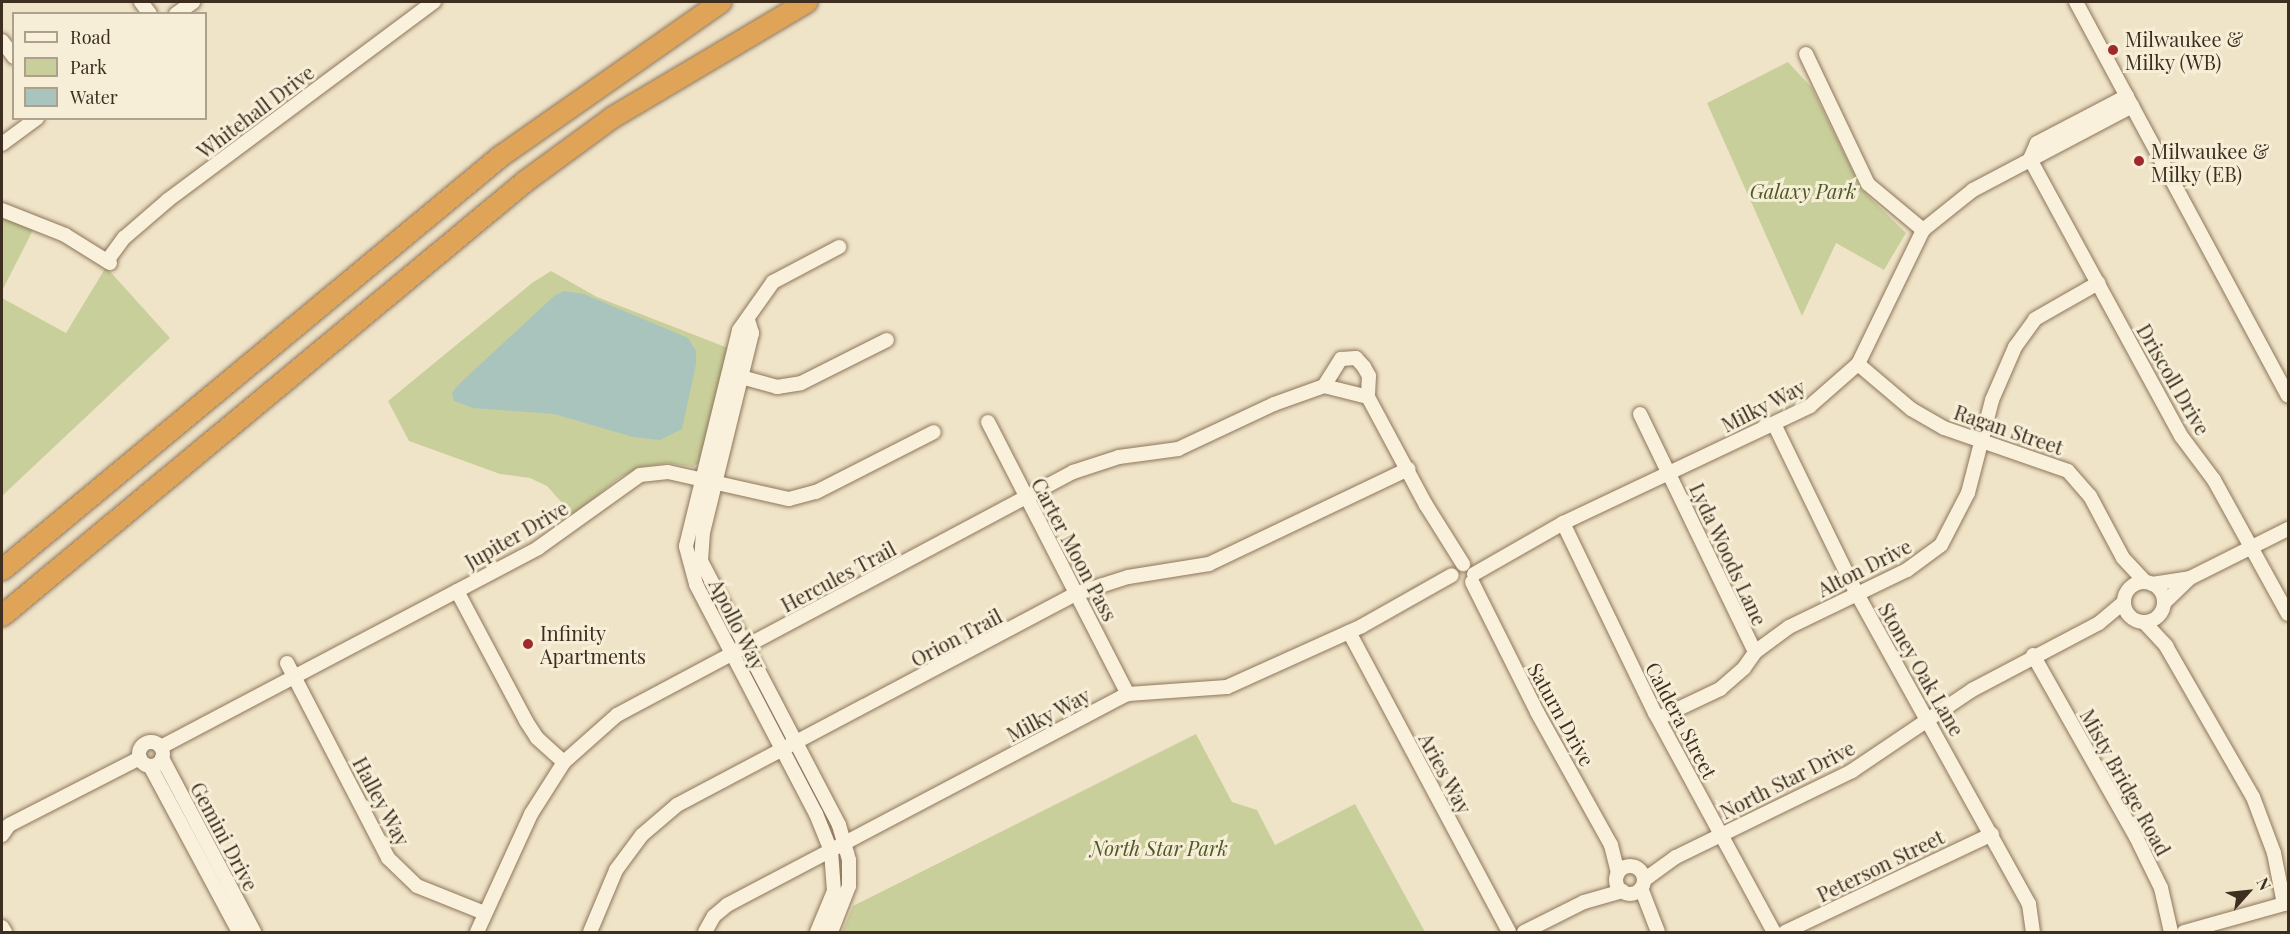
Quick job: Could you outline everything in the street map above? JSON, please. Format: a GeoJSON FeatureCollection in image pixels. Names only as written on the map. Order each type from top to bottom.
{"type":"FeatureCollection","features":[{"type":"Feature","properties":{"kind":"highway"},"geometry":{"type":"LineString","coordinates":[[2,569],[500,156],[720,2]]}},
{"type":"Feature","properties":{"kind":"highway"},"geometry":{"type":"LineString","coordinates":[[2,615],[526,180],[612,117],[806,2]]}},
{"type":"Feature","properties":{"kind":"street"},"geometry":{"type":"LineString","coordinates":[[179,12],[193,2]]}},
{"type":"Feature","properties":{"kind":"street","name":"Whitehall Drive"},"geometry":{"type":"LineString","coordinates":[[2,210],[65,235],[109,262],[124,238],[168,200],[434,2]]}},
{"type":"Feature","properties":{"kind":"street"},"geometry":{"type":"LineString","coordinates":[[2076,2],[2289,396]]}},
{"type":"Feature","properties":{"kind":"street"},"geometry":{"type":"LineString","coordinates":[[2,41],[12,54]]}},
{"type":"Feature","properties":{"kind":"street"},"geometry":{"type":"LineString","coordinates":[[1806,54],[1868,184],[1923,230]]}},
{"type":"Feature","properties":{"kind":"street","name":"Milky Way"},"geometry":{"type":"LineString","coordinates":[[705,933],[714,916],[727,905],[1128,694],[1227,687],[1349,632],[1434,587],[1810,406],[1858,363],[1923,230],[1973,190],[2032,159],[2130,101]]}},
{"type":"Feature","properties":{"kind":"street"},"geometry":{"type":"LineString","coordinates":[[2,144],[34,120]]}},
{"type":"Feature","properties":{"kind":"street","name":"Driscoll Drive"},"geometry":{"type":"LineString","coordinates":[[2032,159],[2181,436],[2214,480],[2289,614]]}},
{"type":"Feature","properties":{"kind":"street","name":"Apollo Way"},"geometry":{"type":"LineString","coordinates":[[831,933],[849,886],[845,844],[797,745],[701,561],[701,542],[709,481],[736,376],[752,333],[748,320],[773,282],[840,247]]}},
{"type":"Feature","properties":{"kind":"street","name":"Alton Drive"},"geometry":{"type":"LineString","coordinates":[[1659,718],[1720,689],[1744,668],[1755,652],[1789,627],[1856,592],[1907,570],[1941,545],[1968,493],[1992,400],[2015,347],[2035,319],[2098,283]]}},
{"type":"Feature","properties":{"kind":"street"},"geometry":{"type":"LineString","coordinates":[[736,376],[777,387],[801,383],[888,340]]}},
{"type":"Feature","properties":{"kind":"street","name":"Saturn Drive"},"geometry":{"type":"LineString","coordinates":[[1324,386],[1332,368],[1341,359],[1356,358],[1369,376],[1368,397],[1658,933]]}},
{"type":"Feature","properties":{"kind":"street","name":"Ragan Street"},"geometry":{"type":"LineString","coordinates":[[1858,363],[1911,409],[1944,428],[2068,471],[2090,496],[2123,558],[2149,583]]}},
{"type":"Feature","properties":{"kind":"street"},"geometry":{"type":"LineString","coordinates":[[1324,386],[1368,397]]}},
{"type":"Feature","properties":{"kind":"street","name":"Hercules Trail"},"geometry":{"type":"LineString","coordinates":[[477,933],[484,913],[531,814],[564,762],[617,714],[1097,462],[1178,448],[1274,404],[1324,386]]}},
{"type":"Feature","properties":{"kind":"street","name":"Lyda Woods Lane"},"geometry":{"type":"LineString","coordinates":[[1640,414],[1755,652]]}},
{"type":"Feature","properties":{"kind":"street","name":"Carter Moon Pass"},"geometry":{"type":"LineString","coordinates":[[988,422],[1128,694]]}},
{"type":"Feature","properties":{"kind":"street","name":"Stoney Oak Lane"},"geometry":{"type":"LineString","coordinates":[[1774,424],[1856,592],[1928,717],[2029,904],[2033,933]]}},
{"type":"Feature","properties":{"kind":"street","name":"Jupiter Drive"},"geometry":{"type":"LineString","coordinates":[[2,835],[9,825],[153,757],[294,677],[554,538],[640,475],[668,472],[789,500],[816,492],[934,432]]}},
{"type":"Feature","properties":{"kind":"street","name":"Orion Trail"},"geometry":{"type":"LineString","coordinates":[[590,933],[616,870],[642,835],[677,805],[797,745],[1078,593],[1128,577],[1209,564],[1407,469]]}},
{"type":"Feature","properties":{"kind":"street","name":"Apollo Way"},"geometry":{"type":"LineString","coordinates":[[709,481],[687,537],[687,562],[731,656],[783,752],[831,851],[834,891],[817,933]]}},
{"type":"Feature","properties":{"kind":"street","name":"Caldera Street"},"geometry":{"type":"LineString","coordinates":[[1563,524],[1659,718],[1774,933]]}},
{"type":"Feature","properties":{"kind":"street"},"geometry":{"type":"LineString","coordinates":[[2125,597],[2134,585],[2190,578],[2289,529]]}},
{"type":"Feature","properties":{"kind":"street"},"geometry":{"type":"LineString","coordinates":[[2123,558],[2125,597],[2138,621],[2166,646],[2253,797],[2274,853],[2286,904],[2184,933]]}},
{"type":"Feature","properties":{"kind":"street"},"geometry":{"type":"LineString","coordinates":[[2138,621],[2162,608],[2190,578]]}},
{"type":"Feature","properties":{"kind":"street"},"geometry":{"type":"LineString","coordinates":[[2149,583],[2161,592],[2166,646]]}},
{"type":"Feature","properties":{"kind":"street"},"geometry":{"type":"LineString","coordinates":[[457,591],[526,721],[537,738],[564,762]]}},
{"type":"Feature","properties":{"kind":"street","name":"North Star Drive"},"geometry":{"type":"LineString","coordinates":[[1524,933],[1852,771],[1928,717],[2033,655],[2099,623],[2125,597]]}},
{"type":"Feature","properties":{"kind":"street","name":"North Star Drive"},"geometry":{"type":"LineString","coordinates":[[2099,623],[2138,621]]}},
{"type":"Feature","properties":{"kind":"street","name":"Aries Way"},"geometry":{"type":"LineString","coordinates":[[1349,632],[1509,933]]}},
{"type":"Feature","properties":{"kind":"street","name":"Misty Bridge Road"},"geometry":{"type":"LineString","coordinates":[[2033,655],[2136,837],[2161,888],[2171,933]]}},
{"type":"Feature","properties":{"kind":"street","name":"Halley Way"},"geometry":{"type":"LineString","coordinates":[[287,663],[388,858],[417,886],[484,913]]}},
{"type":"Feature","properties":{"kind":"street","name":"Gemini Drive"},"geometry":{"type":"LineString","coordinates":[[153,757],[239,933]]}},
{"type":"Feature","properties":{"kind":"street","name":"Gemini Drive"},"geometry":{"type":"LineString","coordinates":[[153,757],[254,933]]}},
{"type":"Feature","properties":{"kind":"street","name":"Peterson Street"},"geometry":{"type":"LineString","coordinates":[[1785,933],[1992,834]]}},
{"type":"Feature","properties":{"kind":"street"},"geometry":{"type":"LineString","coordinates":[[2,927],[5,933]]}},
{"type":"Feature","properties":{"kind":"green space","name":"Galaxy Park"},"geometry":{"type":"Polygon","coordinates":[[[1788,62],[1812,88],[1862,190],[1906,233],[1884,270],[1836,243],[1802,316],[1707,103],[1788,62]]]}},
{"type":"Feature","properties":{"kind":"green space"},"geometry":{"type":"Polygon","coordinates":[[[2,217],[33,230],[2,291],[2,217]]]}},
{"type":"Feature","properties":{"kind":"green space"},"geometry":{"type":"Polygon","coordinates":[[[106,267],[170,338],[2,496],[2,298],[66,333],[106,267]]]}},
{"type":"Feature","properties":{"kind":"green space"},"geometry":{"type":"Polygon","coordinates":[[[551,271],[597,297],[728,348],[700,462],[693,467],[667,463],[640,467],[619,478],[573,515],[547,486],[530,478],[500,474],[409,441],[388,401],[532,283],[551,271]]]}},
{"type":"Feature","properties":{"kind":"green space","name":"North Star Park"},"geometry":{"type":"Polygon","coordinates":[[[1196,734],[1232,802],[1257,810],[1275,845],[1355,804],[1425,932],[842,932],[853,906],[1196,734]]]}},
{"type":"Feature","properties":{"kind":"water"},"geometry":{"type":"Polygon","coordinates":[[[564,291],[584,294],[688,338],[696,351],[696,364],[682,429],[660,440],[633,437],[554,414],[473,408],[454,401],[452,393],[458,385],[554,296],[564,291]]]}},
{"type":"Feature","properties":{"kind":"place","name":"Milwaukee & Milky (WB)"},"geometry":{"type":"Point","coordinates":[2113,50]}},
{"type":"Feature","properties":{"kind":"place","name":"Milwaukee & Milky (EB)"},"geometry":{"type":"Point","coordinates":[2139,161]}},
{"type":"Feature","properties":{"kind":"place","name":"Infinity Apartments"},"geometry":{"type":"Point","coordinates":[528,644]}}]}
